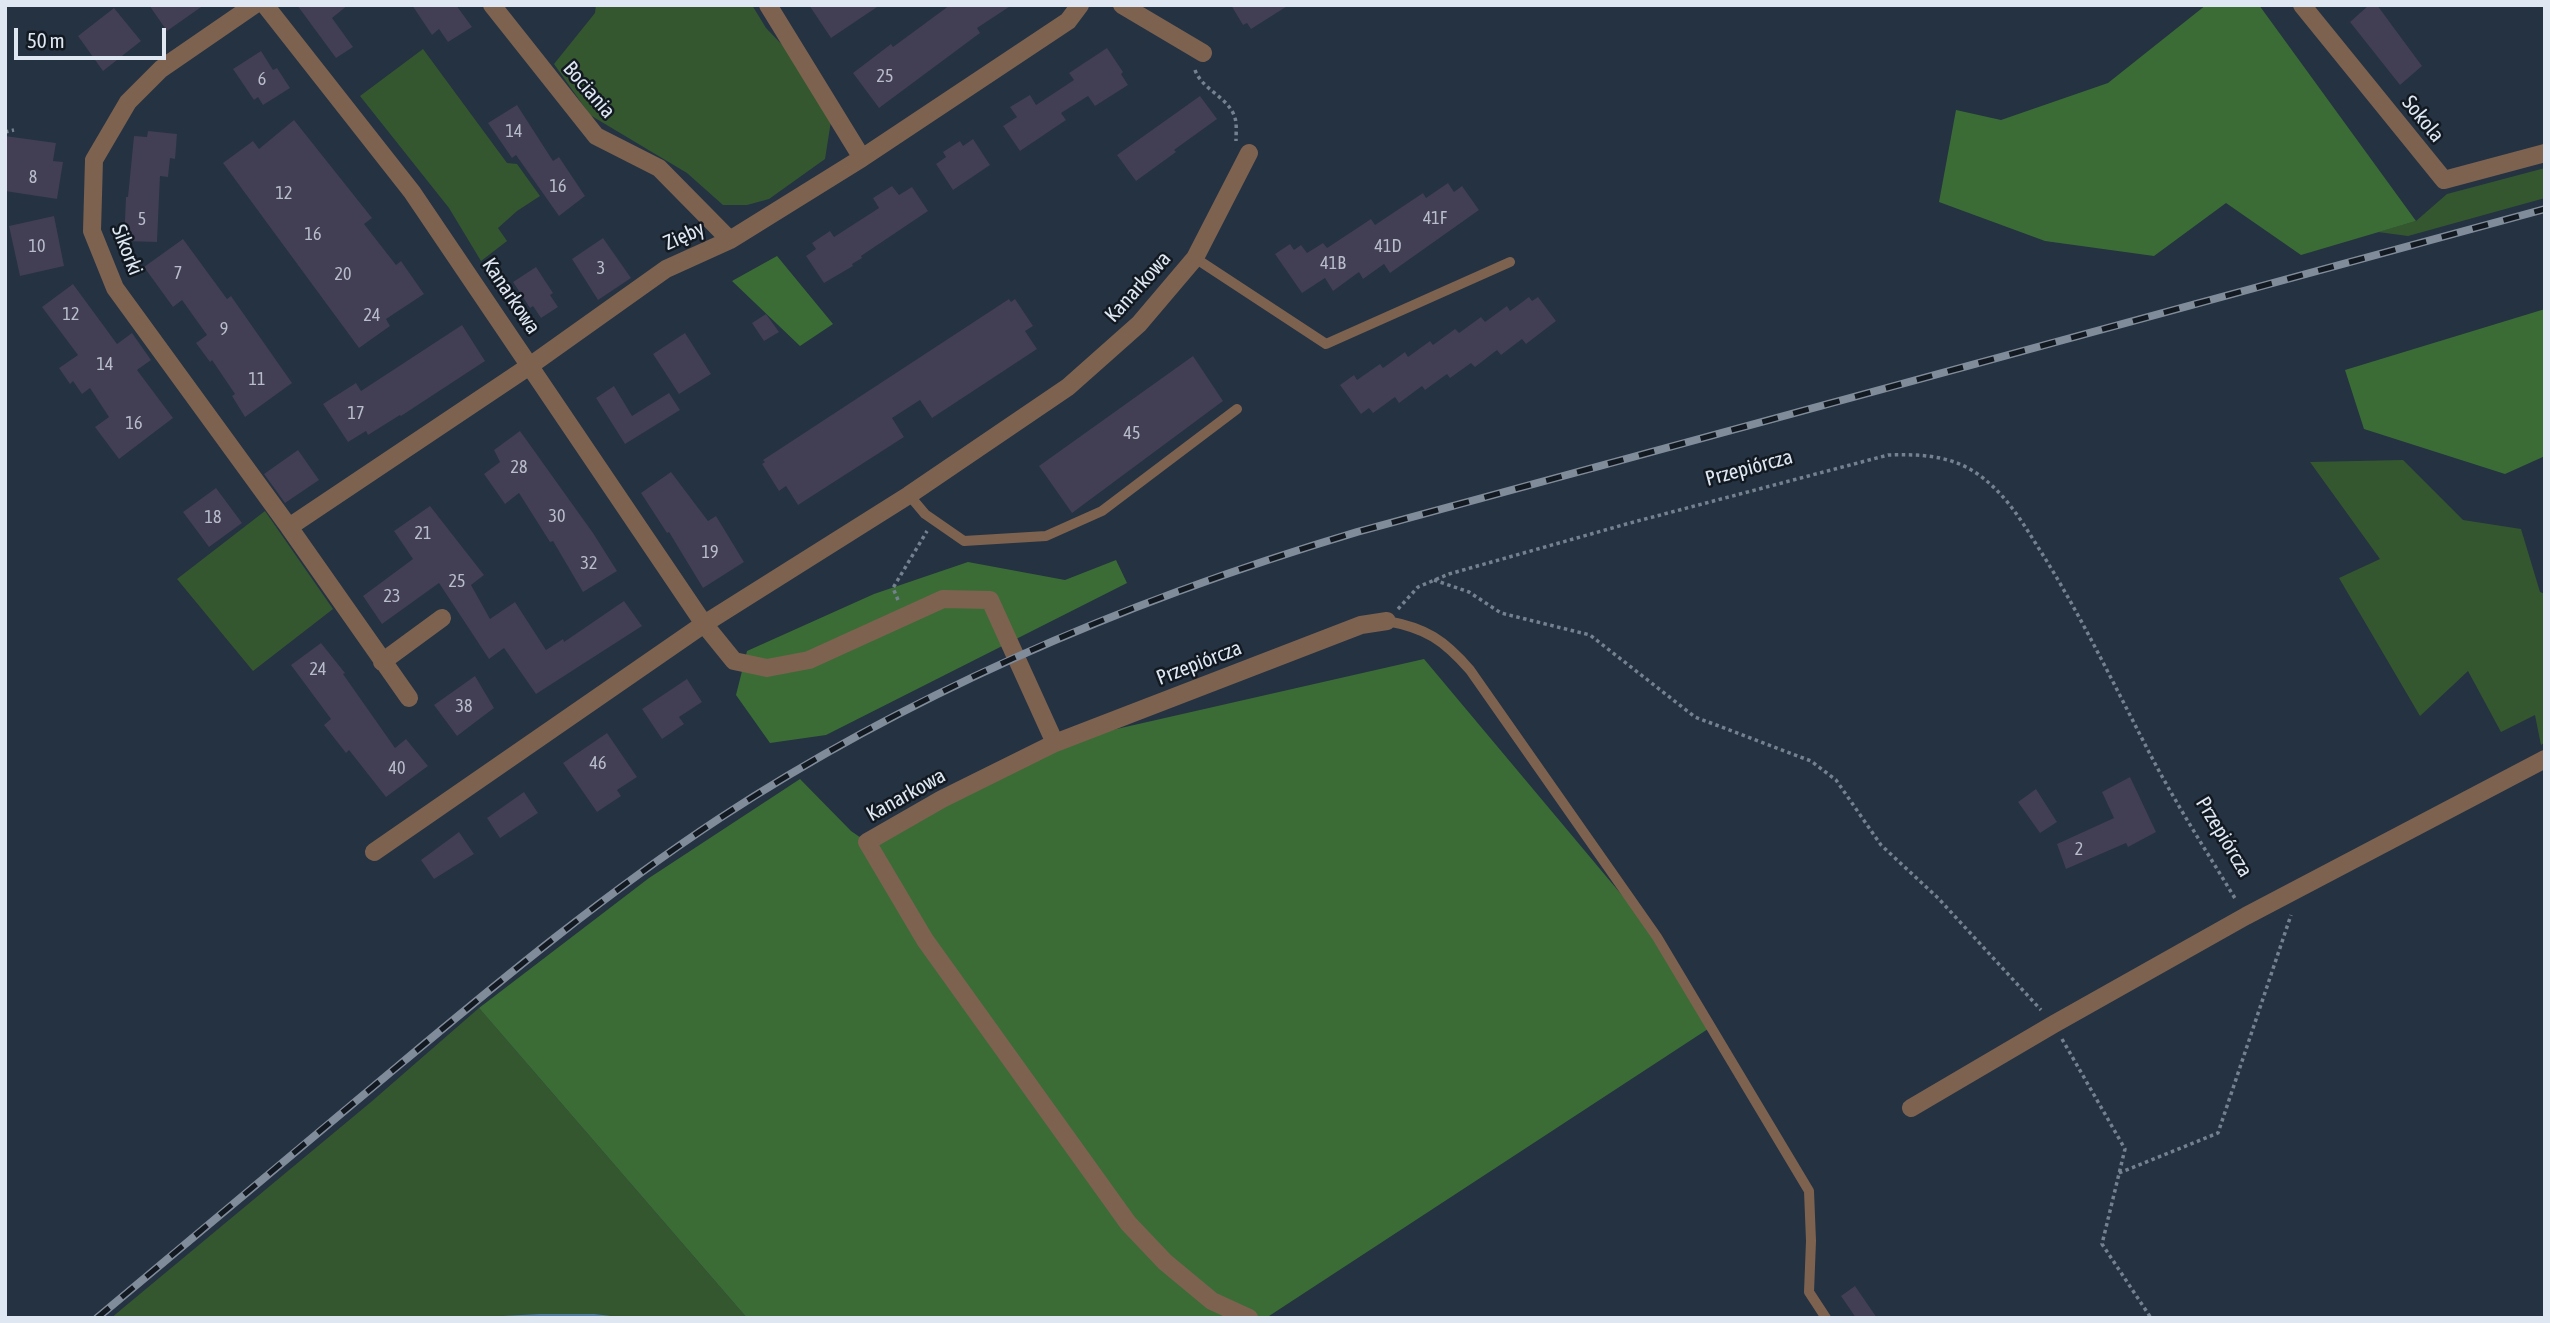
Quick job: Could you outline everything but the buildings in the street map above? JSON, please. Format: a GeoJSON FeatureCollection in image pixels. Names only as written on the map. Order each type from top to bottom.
{"type":"FeatureCollection","features":[{"type":"Feature","properties":{"kind":"street","name":"Sikorki"},"geometry":{"type":"LineString","coordinates":[[254,5],[162,69],[128,102],[94,160],[92,232],[115,288],[289,527],[409,698]]}},
{"type":"Feature","properties":{"kind":"street","name":"Kanarkowa"},"geometry":{"type":"LineString","coordinates":[[265,5],[412,192],[704,624],[734,661],[767,668],[809,660],[943,599],[990,600],[1055,743],[942,799],[867,842],[925,940],[1128,1223],[1165,1262],[1212,1301],[1249,1318]]}},
{"type":"Feature","properties":{"kind":"street","name":"Bociania"},"geometry":{"type":"LineString","coordinates":[[492,5],[596,136],[660,168],[730,240]]}},
{"type":"Feature","properties":{"kind":"street"},"geometry":{"type":"LineString","coordinates":[[768,5],[862,158]]}},
{"type":"Feature","properties":{"kind":"street","name":"Zięby"},"geometry":{"type":"LineString","coordinates":[[531,365],[666,269],[730,240],[862,158],[1068,21],[1080,5]]}},
{"type":"Feature","properties":{"kind":"street"},"geometry":{"type":"LineString","coordinates":[[1122,5],[1198,50]]}},
{"type":"Feature","properties":{"kind":"street","name":"Sokola"},"geometry":{"type":"LineString","coordinates":[[2302,5],[2444,180],[2545,153]]}},
{"type":"Feature","properties":{"kind":"street","name":"Kanarkowa"},"geometry":{"type":"LineString","coordinates":[[374,852],[704,624],[909,495],[1068,387],[1139,324],[1195,258],[1247,157]]}},
{"type":"Feature","properties":{"kind":"street"},"geometry":{"type":"LineString","coordinates":[[289,527],[531,365]]}},
{"type":"Feature","properties":{"kind":"street"},"geometry":{"type":"LineString","coordinates":[[382,662],[442,618]]}},
{"type":"Feature","properties":{"kind":"street","name":"Przepiórcza"},"geometry":{"type":"LineString","coordinates":[[1055,743],[1361,625],[1387,621]]}},
{"type":"Feature","properties":{"kind":"street"},"geometry":{"type":"LineString","coordinates":[[1911,1108],[2053,1024],[2246,916],[2545,759]]}},
{"type":"Feature","properties":{"kind":"lane"},"geometry":{"type":"LineString","coordinates":[[1195,258],[1326,344],[1510,262]]}},
{"type":"Feature","properties":{"kind":"lane"},"geometry":{"type":"LineString","coordinates":[[909,495],[925,514],[964,541],[1046,536],[1102,511],[1237,410]]}},
{"type":"Feature","properties":{"kind":"lane"},"geometry":{"type":"LineString","coordinates":[[1387,621],[1411,625],[1435,636],[1461,660],[1657,937],[1809,1191],[1809,1292],[1826,1318]]}},
{"type":"Feature","properties":{"kind":"path"},"geometry":{"type":"LineString","coordinates":[[1198,50],[1195,73],[1235,117],[1237,147],[1247,157]]}},
{"type":"Feature","properties":{"kind":"path"},"geometry":{"type":"LineString","coordinates":[[5,132],[14,130]]}},
{"type":"Feature","properties":{"kind":"path","name":"Przepiórcza"},"geometry":{"type":"LineString","coordinates":[[1387,621],[1419,587],[1449,574],[1617,526],[1888,455],[1916,454],[1949,460],[1977,473],[1999,491],[2016,513],[2060,582],[2167,786],[2246,916]]}},
{"type":"Feature","properties":{"kind":"path"},"geometry":{"type":"LineString","coordinates":[[905,617],[893,588],[933,520]]}},
{"type":"Feature","properties":{"kind":"path"},"geometry":{"type":"LineString","coordinates":[[1434,580],[1469,592],[1501,614],[1590,635],[1695,717],[1811,761],[1836,780],[1881,845],[1938,898],[2053,1024],[2124,1149],[2102,1244],[2151,1318]]}},
{"type":"Feature","properties":{"kind":"path"},"geometry":{"type":"LineString","coordinates":[[2119,1173],[2218,1133],[2300,887]]}},
{"type":"Feature","properties":{"kind":"green space"},"geometry":{"type":"Polygon","coordinates":[[[596,5],[752,5],[766,28],[791,54],[831,121],[825,159],[769,199],[747,205],[723,205],[687,173],[590,115],[554,64],[595,13],[596,5]]]}},
{"type":"Feature","properties":{"kind":"green space"},"geometry":{"type":"Polygon","coordinates":[[[2206,5],[2259,5],[2416,221],[2301,255],[2226,203],[2154,256],[2045,241],[1939,202],[1956,110],[2001,120],[2108,83],[2206,5]]]}},
{"type":"Feature","properties":{"kind":"green space"},"geometry":{"type":"Polygon","coordinates":[[[423,49],[507,163],[517,164],[540,196],[498,228],[507,241],[481,261],[449,208],[360,96],[423,49]]]}},
{"type":"Feature","properties":{"kind":"green space"},"geometry":{"type":"Polygon","coordinates":[[[2545,168],[2545,198],[2408,236],[2378,232],[2416,221],[2447,194],[2545,168]]]}},
{"type":"Feature","properties":{"kind":"green space"},"geometry":{"type":"Polygon","coordinates":[[[777,256],[833,324],[800,346],[732,281],[777,256]]]}},
{"type":"Feature","properties":{"kind":"green space"},"geometry":{"type":"Polygon","coordinates":[[[2545,309],[2545,456],[2505,474],[2364,429],[2345,370],[2545,309]]]}},
{"type":"Feature","properties":{"kind":"green space"},"geometry":{"type":"Polygon","coordinates":[[[2403,460],[2463,520],[2521,529],[2540,592],[2545,594],[2545,742],[2541,745],[2535,715],[2501,732],[2468,671],[2420,716],[2339,578],[2380,559],[2310,462],[2403,460]]]}},
{"type":"Feature","properties":{"kind":"green space"},"geometry":{"type":"Polygon","coordinates":[[[265,511],[333,609],[253,671],[177,579],[265,511]]]}},
{"type":"Feature","properties":{"kind":"green space"},"geometry":{"type":"Polygon","coordinates":[[[1116,560],[1127,583],[826,735],[770,743],[736,695],[747,651],[874,594],[968,562],[1065,580],[1116,560]]]}},
{"type":"Feature","properties":{"kind":"green space"},"geometry":{"type":"Polygon","coordinates":[[[1424,659],[1657,937],[1711,1027],[1266,1318],[747,1318],[479,1008],[649,878],[800,779],[851,831],[867,842],[1055,743],[1424,659]]]}},
{"type":"Feature","properties":{"kind":"green space"},"geometry":{"type":"Polygon","coordinates":[[[479,1008],[747,1318],[620,1318],[594,1315],[485,1318],[111,1318],[371,1102],[479,1008]]]}},
{"type":"Feature","properties":{"kind":"water"},"geometry":{"type":"Polygon","coordinates":[[[594,1315],[619,1318],[485,1318],[594,1315]]]}},
{"type":"Feature","properties":{"kind":"railway"},"geometry":{"type":"LineString","coordinates":[[97,1318],[476,1001],[636,876],[720,818],[795,771],[949,688],[1028,652],[1190,587],[1357,532],[2545,209]]}}]}
